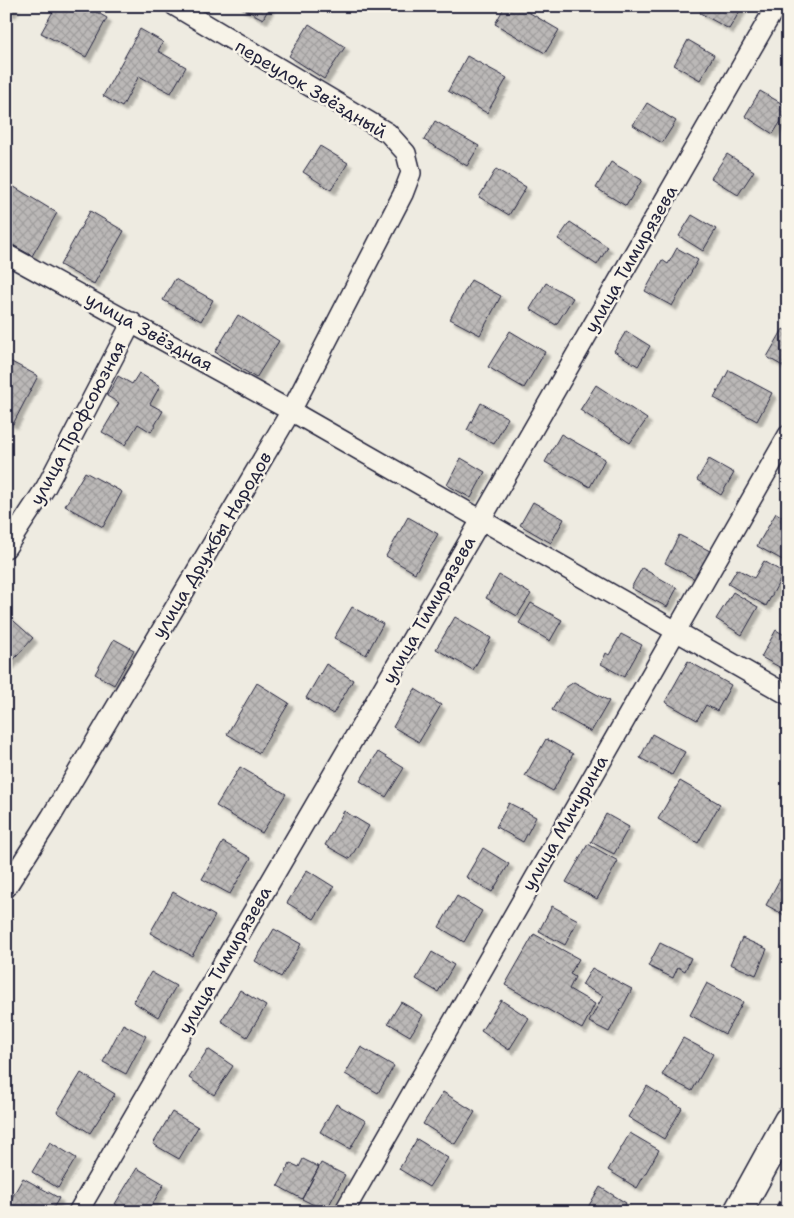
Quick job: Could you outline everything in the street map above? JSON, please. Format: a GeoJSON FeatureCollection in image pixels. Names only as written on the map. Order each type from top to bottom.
{"type":"FeatureCollection","features":[{"type":"Feature","properties":{"kind":"main road"},"geometry":{"type":"LineString","coordinates":[[738,1212],[788,1121]]}},
{"type":"Feature","properties":{"kind":"street","name":"переулок Звёздный"},"geometry":{"type":"LineString","coordinates":[[175,6],[388,134],[406,153],[411,173],[403,194]]}},
{"type":"Feature","properties":{"kind":"street","name":"улица Тимирязева"},"geometry":{"type":"LineString","coordinates":[[78,1212],[481,520],[776,6]]}},
{"type":"Feature","properties":{"kind":"street","name":"улица Дружбы Народов"},"geometry":{"type":"LineString","coordinates":[[6,888],[51,817],[291,411],[403,194]]}},
{"type":"Feature","properties":{"kind":"street","name":"улица Звёздная"},"geometry":{"type":"LineString","coordinates":[[6,254],[291,411],[788,695]]}},
{"type":"Feature","properties":{"kind":"street","name":"улица Профсоюзная"},"geometry":{"type":"LineString","coordinates":[[6,548],[46,487],[132,322]]}},
{"type":"Feature","properties":{"kind":"street","name":"улица Мичурина"},"geometry":{"type":"LineString","coordinates":[[344,1212],[788,435]]}},
{"type":"Feature","properties":{"kind":"path"},"geometry":{"type":"LineString","coordinates":[[774,1212],[788,1188]]}},
{"type":"Feature","properties":{"kind":"building"},"geometry":{"type":"Polygon","coordinates":[[[6,6],[15,6],[11,13],[6,10],[6,6]]]}},
{"type":"Feature","properties":{"kind":"building"},"geometry":{"type":"Polygon","coordinates":[[[56,6],[86,6],[107,18],[86,57],[41,33],[56,6]]]}},
{"type":"Feature","properties":{"kind":"building"},"geometry":{"type":"Polygon","coordinates":[[[238,6],[270,6],[263,19],[238,6]]]}},
{"type":"Feature","properties":{"kind":"building"},"geometry":{"type":"Polygon","coordinates":[[[505,6],[518,6],[559,30],[545,53],[495,24],[505,6]]]}},
{"type":"Feature","properties":{"kind":"building"},"geometry":{"type":"Polygon","coordinates":[[[703,6],[743,6],[729,29],[700,13],[703,6]]]}},
{"type":"Feature","properties":{"kind":"building"},"geometry":{"type":"Polygon","coordinates":[[[309,24],[345,47],[324,79],[289,56],[309,24]]]}},
{"type":"Feature","properties":{"kind":"building"},"geometry":{"type":"Polygon","coordinates":[[[140,29],[163,42],[158,51],[186,67],[171,93],[139,76],[122,107],[103,96],[140,29]]]}},
{"type":"Feature","properties":{"kind":"building"},"geometry":{"type":"Polygon","coordinates":[[[688,40],[714,55],[700,80],[674,65],[688,40]]]}},
{"type":"Feature","properties":{"kind":"building"},"geometry":{"type":"Polygon","coordinates":[[[788,49],[788,61],[783,58],[788,49]]]}},
{"type":"Feature","properties":{"kind":"building"},"geometry":{"type":"Polygon","coordinates":[[[467,56],[507,78],[487,113],[448,91],[467,56]]]}},
{"type":"Feature","properties":{"kind":"building"},"geometry":{"type":"Polygon","coordinates":[[[760,91],[788,107],[773,134],[745,116],[760,91]]]}},
{"type":"Feature","properties":{"kind":"building"},"geometry":{"type":"Polygon","coordinates":[[[647,103],[676,121],[662,143],[633,125],[647,103]]]}},
{"type":"Feature","properties":{"kind":"building"},"geometry":{"type":"Polygon","coordinates":[[[435,121],[479,146],[467,166],[424,140],[435,121]]]}},
{"type":"Feature","properties":{"kind":"building"},"geometry":{"type":"Polygon","coordinates":[[[320,146],[348,163],[331,190],[303,172],[320,146]]]}},
{"type":"Feature","properties":{"kind":"building"},"geometry":{"type":"Polygon","coordinates":[[[727,154],[754,171],[738,195],[711,178],[727,154]]]}},
{"type":"Feature","properties":{"kind":"building"},"geometry":{"type":"Polygon","coordinates":[[[611,162],[642,180],[626,206],[596,188],[611,162]]]}},
{"type":"Feature","properties":{"kind":"building"},"geometry":{"type":"Polygon","coordinates":[[[496,169],[526,187],[509,215],[479,197],[496,169]]]}},
{"type":"Feature","properties":{"kind":"building"},"geometry":{"type":"Polygon","coordinates":[[[6,182],[57,213],[32,256],[6,241],[6,182]]]}},
{"type":"Feature","properties":{"kind":"building"},"geometry":{"type":"Polygon","coordinates":[[[90,211],[124,231],[94,284],[60,265],[90,211]]]}},
{"type":"Feature","properties":{"kind":"building"},"geometry":{"type":"Polygon","coordinates":[[[692,215],[716,229],[703,251],[679,236],[692,215]]]}},
{"type":"Feature","properties":{"kind":"building"},"geometry":{"type":"Polygon","coordinates":[[[570,222],[608,247],[597,265],[558,239],[570,222]]]}},
{"type":"Feature","properties":{"kind":"building"},"geometry":{"type":"Polygon","coordinates":[[[677,248],[698,260],[672,306],[645,291],[662,260],[668,264],[677,248]]]}},
{"type":"Feature","properties":{"kind":"building"},"geometry":{"type":"Polygon","coordinates":[[[175,279],[213,300],[201,321],[163,300],[175,279]]]}},
{"type":"Feature","properties":{"kind":"building"},"geometry":{"type":"Polygon","coordinates":[[[471,280],[501,296],[480,335],[450,319],[471,280]]]}},
{"type":"Feature","properties":{"kind":"building"},"geometry":{"type":"Polygon","coordinates":[[[546,283],[573,298],[556,325],[530,309],[546,283]]]}},
{"type":"Feature","properties":{"kind":"building"},"geometry":{"type":"Polygon","coordinates":[[[238,315],[279,341],[256,378],[215,352],[238,315]]]}},
{"type":"Feature","properties":{"kind":"building"},"geometry":{"type":"Polygon","coordinates":[[[783,329],[788,332],[788,369],[767,357],[783,329]]]}},
{"type":"Feature","properties":{"kind":"building"},"geometry":{"type":"Polygon","coordinates":[[[510,331],[545,352],[524,388],[488,367],[510,331]]]}},
{"type":"Feature","properties":{"kind":"building"},"geometry":{"type":"Polygon","coordinates":[[[626,331],[650,346],[638,366],[614,351],[626,331]]]}},
{"type":"Feature","properties":{"kind":"building"},"geometry":{"type":"Polygon","coordinates":[[[6,359],[38,376],[13,424],[6,421],[6,359]]]}},
{"type":"Feature","properties":{"kind":"building"},"geometry":{"type":"Polygon","coordinates":[[[729,370],[772,393],[757,421],[714,398],[729,370]]]}},
{"type":"Feature","properties":{"kind":"building"},"geometry":{"type":"Polygon","coordinates":[[[139,373],[160,386],[150,404],[163,411],[151,432],[138,424],[125,445],[102,432],[119,403],[107,396],[118,376],[132,384],[139,373]]]}},
{"type":"Feature","properties":{"kind":"building"},"geometry":{"type":"Polygon","coordinates":[[[596,385],[647,419],[630,443],[580,410],[596,385]]]}},
{"type":"Feature","properties":{"kind":"building"},"geometry":{"type":"Polygon","coordinates":[[[481,403],[508,418],[494,444],[467,430],[481,403]]]}},
{"type":"Feature","properties":{"kind":"building"},"geometry":{"type":"Polygon","coordinates":[[[561,434],[605,459],[590,487],[545,462],[561,434]]]}},
{"type":"Feature","properties":{"kind":"building"},"geometry":{"type":"Polygon","coordinates":[[[461,458],[485,472],[471,498],[447,485],[461,458]]]}},
{"type":"Feature","properties":{"kind":"building"},"geometry":{"type":"Polygon","coordinates":[[[709,459],[734,473],[721,495],[697,480],[709,459]]]}},
{"type":"Feature","properties":{"kind":"building"},"geometry":{"type":"Polygon","coordinates":[[[85,472],[122,492],[103,527],[65,506],[85,472]]]}},
{"type":"Feature","properties":{"kind":"building"},"geometry":{"type":"Polygon","coordinates":[[[788,496],[788,508],[783,504],[788,496]]]}},
{"type":"Feature","properties":{"kind":"building"},"geometry":{"type":"Polygon","coordinates":[[[533,502],[564,519],[551,543],[520,525],[533,502]]]}},
{"type":"Feature","properties":{"kind":"building"},"geometry":{"type":"Polygon","coordinates":[[[776,513],[788,520],[788,563],[757,546],[776,513]]]}},
{"type":"Feature","properties":{"kind":"building"},"geometry":{"type":"Polygon","coordinates":[[[408,517],[438,534],[415,573],[386,556],[408,517]]]}},
{"type":"Feature","properties":{"kind":"building"},"geometry":{"type":"Polygon","coordinates":[[[679,535],[710,551],[695,579],[665,563],[679,535]]]}},
{"type":"Feature","properties":{"kind":"building"},"geometry":{"type":"Polygon","coordinates":[[[764,561],[784,573],[766,606],[728,584],[737,569],[754,578],[764,561]]]}},
{"type":"Feature","properties":{"kind":"building"},"geometry":{"type":"Polygon","coordinates":[[[642,568],[677,588],[667,607],[631,588],[642,568]]]}},
{"type":"Feature","properties":{"kind":"building"},"geometry":{"type":"Polygon","coordinates":[[[499,575],[531,594],[517,616],[486,598],[499,575]]]}},
{"type":"Feature","properties":{"kind":"building"},"geometry":{"type":"Polygon","coordinates":[[[733,592],[758,607],[742,635],[716,619],[733,592]]]}},
{"type":"Feature","properties":{"kind":"building"},"geometry":{"type":"Polygon","coordinates":[[[531,603],[562,620],[550,641],[519,623],[531,603]]]}},
{"type":"Feature","properties":{"kind":"building"},"geometry":{"type":"Polygon","coordinates":[[[352,607],[383,624],[366,655],[334,638],[352,607]]]}},
{"type":"Feature","properties":{"kind":"building"},"geometry":{"type":"Polygon","coordinates":[[[6,614],[33,638],[8,666],[6,665],[6,614]]]}},
{"type":"Feature","properties":{"kind":"building"},"geometry":{"type":"Polygon","coordinates":[[[455,617],[491,638],[473,670],[436,649],[455,617]]]}},
{"type":"Feature","properties":{"kind":"building"},"geometry":{"type":"Polygon","coordinates":[[[776,630],[788,637],[788,660],[783,669],[761,657],[776,630]]]}},
{"type":"Feature","properties":{"kind":"building"},"geometry":{"type":"Polygon","coordinates":[[[621,634],[642,645],[624,677],[601,664],[606,653],[609,655],[621,634]]]}},
{"type":"Feature","properties":{"kind":"building"},"geometry":{"type":"Polygon","coordinates":[[[114,639],[134,650],[114,685],[95,674],[114,639]]]}},
{"type":"Feature","properties":{"kind":"building"},"geometry":{"type":"Polygon","coordinates":[[[688,661],[731,685],[717,711],[706,705],[697,720],[665,702],[688,661]]]}},
{"type":"Feature","properties":{"kind":"building"},"geometry":{"type":"Polygon","coordinates":[[[326,664],[353,680],[333,714],[306,698],[326,664]]]}},
{"type":"Feature","properties":{"kind":"building"},"geometry":{"type":"Polygon","coordinates":[[[574,682],[609,701],[591,732],[552,710],[565,688],[574,682]]]}},
{"type":"Feature","properties":{"kind":"building"},"geometry":{"type":"Polygon","coordinates":[[[257,683],[289,703],[259,753],[227,734],[257,683]]]}},
{"type":"Feature","properties":{"kind":"building"},"geometry":{"type":"Polygon","coordinates":[[[415,689],[441,705],[419,742],[393,727],[415,689]]]}},
{"type":"Feature","properties":{"kind":"building"},"geometry":{"type":"Polygon","coordinates":[[[652,734],[685,752],[672,775],[640,758],[652,734]]]}},
{"type":"Feature","properties":{"kind":"building"},"geometry":{"type":"Polygon","coordinates":[[[546,739],[573,754],[553,791],[525,776],[546,739]]]}},
{"type":"Feature","properties":{"kind":"building"},"geometry":{"type":"Polygon","coordinates":[[[378,752],[404,768],[386,797],[360,781],[378,752]]]}},
{"type":"Feature","properties":{"kind":"building"},"geometry":{"type":"Polygon","coordinates":[[[240,767],[286,794],[262,833],[216,806],[240,767]]]}},
{"type":"Feature","properties":{"kind":"building"},"geometry":{"type":"Polygon","coordinates":[[[680,781],[720,804],[698,843],[658,819],[680,781]]]}},
{"type":"Feature","properties":{"kind":"building"},"geometry":{"type":"Polygon","coordinates":[[[509,803],[536,817],[523,842],[496,827],[509,803]]]}},
{"type":"Feature","properties":{"kind":"building"},"geometry":{"type":"Polygon","coordinates":[[[344,811],[369,826],[350,859],[325,845],[344,811]]]}},
{"type":"Feature","properties":{"kind":"building"},"geometry":{"type":"Polygon","coordinates":[[[606,814],[629,827],[614,854],[591,842],[606,814]]]}},
{"type":"Feature","properties":{"kind":"building"},"geometry":{"type":"Polygon","coordinates":[[[223,842],[251,858],[230,894],[202,879],[223,842]]]}},
{"type":"Feature","properties":{"kind":"building"},"geometry":{"type":"Polygon","coordinates":[[[588,844],[618,861],[597,899],[566,882],[588,844]]]}},
{"type":"Feature","properties":{"kind":"building"},"geometry":{"type":"Polygon","coordinates":[[[483,848],[509,864],[492,892],[466,877],[483,848]]]}},
{"type":"Feature","properties":{"kind":"building"},"geometry":{"type":"Polygon","coordinates":[[[307,870],[334,887],[314,919],[287,903],[307,870]]]}},
{"type":"Feature","properties":{"kind":"building"},"geometry":{"type":"Polygon","coordinates":[[[780,879],[788,883],[788,917],[766,905],[780,879]]]}},
{"type":"Feature","properties":{"kind":"building"},"geometry":{"type":"Polygon","coordinates":[[[173,892],[215,916],[192,956],[150,933],[173,892]]]}},
{"type":"Feature","properties":{"kind":"building"},"geometry":{"type":"Polygon","coordinates":[[[457,896],[482,911],[464,942],[439,927],[457,896]]]}},
{"type":"Feature","properties":{"kind":"building"},"geometry":{"type":"Polygon","coordinates":[[[552,906],[578,920],[565,945],[539,931],[552,906]]]}},
{"type":"Feature","properties":{"kind":"building"},"geometry":{"type":"Polygon","coordinates":[[[274,929],[301,944],[281,977],[255,961],[274,929]]]}},
{"type":"Feature","properties":{"kind":"building"},"geometry":{"type":"Polygon","coordinates":[[[534,934],[579,959],[570,974],[575,977],[569,989],[595,1004],[582,1029],[505,985],[534,934]]]}},
{"type":"Feature","properties":{"kind":"building"},"geometry":{"type":"Polygon","coordinates":[[[742,938],[767,949],[756,975],[730,964],[742,938]]]}},
{"type":"Feature","properties":{"kind":"building"},"geometry":{"type":"Polygon","coordinates":[[[660,943],[691,958],[685,971],[678,967],[673,978],[648,966],[660,943]]]}},
{"type":"Feature","properties":{"kind":"building"},"geometry":{"type":"Polygon","coordinates":[[[432,952],[454,965],[438,992],[416,979],[432,952]]]}},
{"type":"Feature","properties":{"kind":"building"},"geometry":{"type":"Polygon","coordinates":[[[592,968],[632,989],[609,1032],[589,1022],[603,996],[582,985],[592,968]]]}},
{"type":"Feature","properties":{"kind":"building"},"geometry":{"type":"Polygon","coordinates":[[[151,972],[176,986],[158,1017],[133,1002],[151,972]]]}},
{"type":"Feature","properties":{"kind":"building"},"geometry":{"type":"Polygon","coordinates":[[[707,983],[743,1002],[725,1034],[690,1015],[707,983]]]}},
{"type":"Feature","properties":{"kind":"building"},"geometry":{"type":"Polygon","coordinates":[[[240,990],[266,1006],[247,1037],[221,1021],[240,990]]]}},
{"type":"Feature","properties":{"kind":"building"},"geometry":{"type":"Polygon","coordinates":[[[501,1000],[529,1018],[509,1050],[481,1031],[501,1000]]]}},
{"type":"Feature","properties":{"kind":"building"},"geometry":{"type":"Polygon","coordinates":[[[401,1002],[423,1015],[410,1036],[388,1023],[401,1002]]]}},
{"type":"Feature","properties":{"kind":"building"},"geometry":{"type":"Polygon","coordinates":[[[123,1024],[146,1036],[126,1074],[103,1062],[123,1024]]]}},
{"type":"Feature","properties":{"kind":"building"},"geometry":{"type":"Polygon","coordinates":[[[683,1038],[713,1054],[692,1091],[662,1075],[683,1038]]]}},
{"type":"Feature","properties":{"kind":"building"},"geometry":{"type":"Polygon","coordinates":[[[361,1047],[394,1066],[378,1093],[345,1074],[361,1047]]]}},
{"type":"Feature","properties":{"kind":"building"},"geometry":{"type":"Polygon","coordinates":[[[208,1049],[233,1066],[214,1095],[189,1078],[208,1049]]]}},
{"type":"Feature","properties":{"kind":"building"},"geometry":{"type":"Polygon","coordinates":[[[81,1073],[115,1094],[90,1133],[57,1112],[81,1073]]]}},
{"type":"Feature","properties":{"kind":"building"},"geometry":{"type":"Polygon","coordinates":[[[647,1086],[682,1108],[664,1139],[628,1117],[647,1086]]]}},
{"type":"Feature","properties":{"kind":"building"},"geometry":{"type":"Polygon","coordinates":[[[443,1092],[475,1112],[455,1144],[423,1124],[443,1092]]]}},
{"type":"Feature","properties":{"kind":"building"},"geometry":{"type":"Polygon","coordinates":[[[336,1104],[366,1121],[350,1149],[320,1132],[336,1104]]]}},
{"type":"Feature","properties":{"kind":"building"},"geometry":{"type":"Polygon","coordinates":[[[172,1112],[198,1127],[179,1159],[153,1144],[172,1112]]]}},
{"type":"Feature","properties":{"kind":"building"},"geometry":{"type":"Polygon","coordinates":[[[630,1133],[659,1150],[637,1188],[608,1170],[630,1133]]]}},
{"type":"Feature","properties":{"kind":"building"},"geometry":{"type":"Polygon","coordinates":[[[417,1139],[448,1158],[429,1187],[399,1169],[417,1139]]]}},
{"type":"Feature","properties":{"kind":"building"},"geometry":{"type":"Polygon","coordinates":[[[50,1142],[76,1158],[58,1188],[32,1172],[50,1142]]]}},
{"type":"Feature","properties":{"kind":"building"},"geometry":{"type":"Polygon","coordinates":[[[303,1159],[319,1167],[302,1199],[278,1186],[290,1163],[299,1167],[303,1159]]]}},
{"type":"Feature","properties":{"kind":"building"},"geometry":{"type":"Polygon","coordinates":[[[321,1163],[345,1175],[326,1211],[302,1199],[321,1163]]]}},
{"type":"Feature","properties":{"kind":"building"},"geometry":{"type":"Polygon","coordinates":[[[137,1168],[164,1184],[148,1212],[128,1212],[115,1204],[137,1168]]]}},
{"type":"Feature","properties":{"kind":"building"},"geometry":{"type":"Polygon","coordinates":[[[23,1178],[59,1198],[51,1212],[6,1212],[6,1208],[23,1178]]]}},
{"type":"Feature","properties":{"kind":"building"},"geometry":{"type":"Polygon","coordinates":[[[600,1187],[626,1203],[621,1212],[585,1212],[600,1187]]]}}]}
